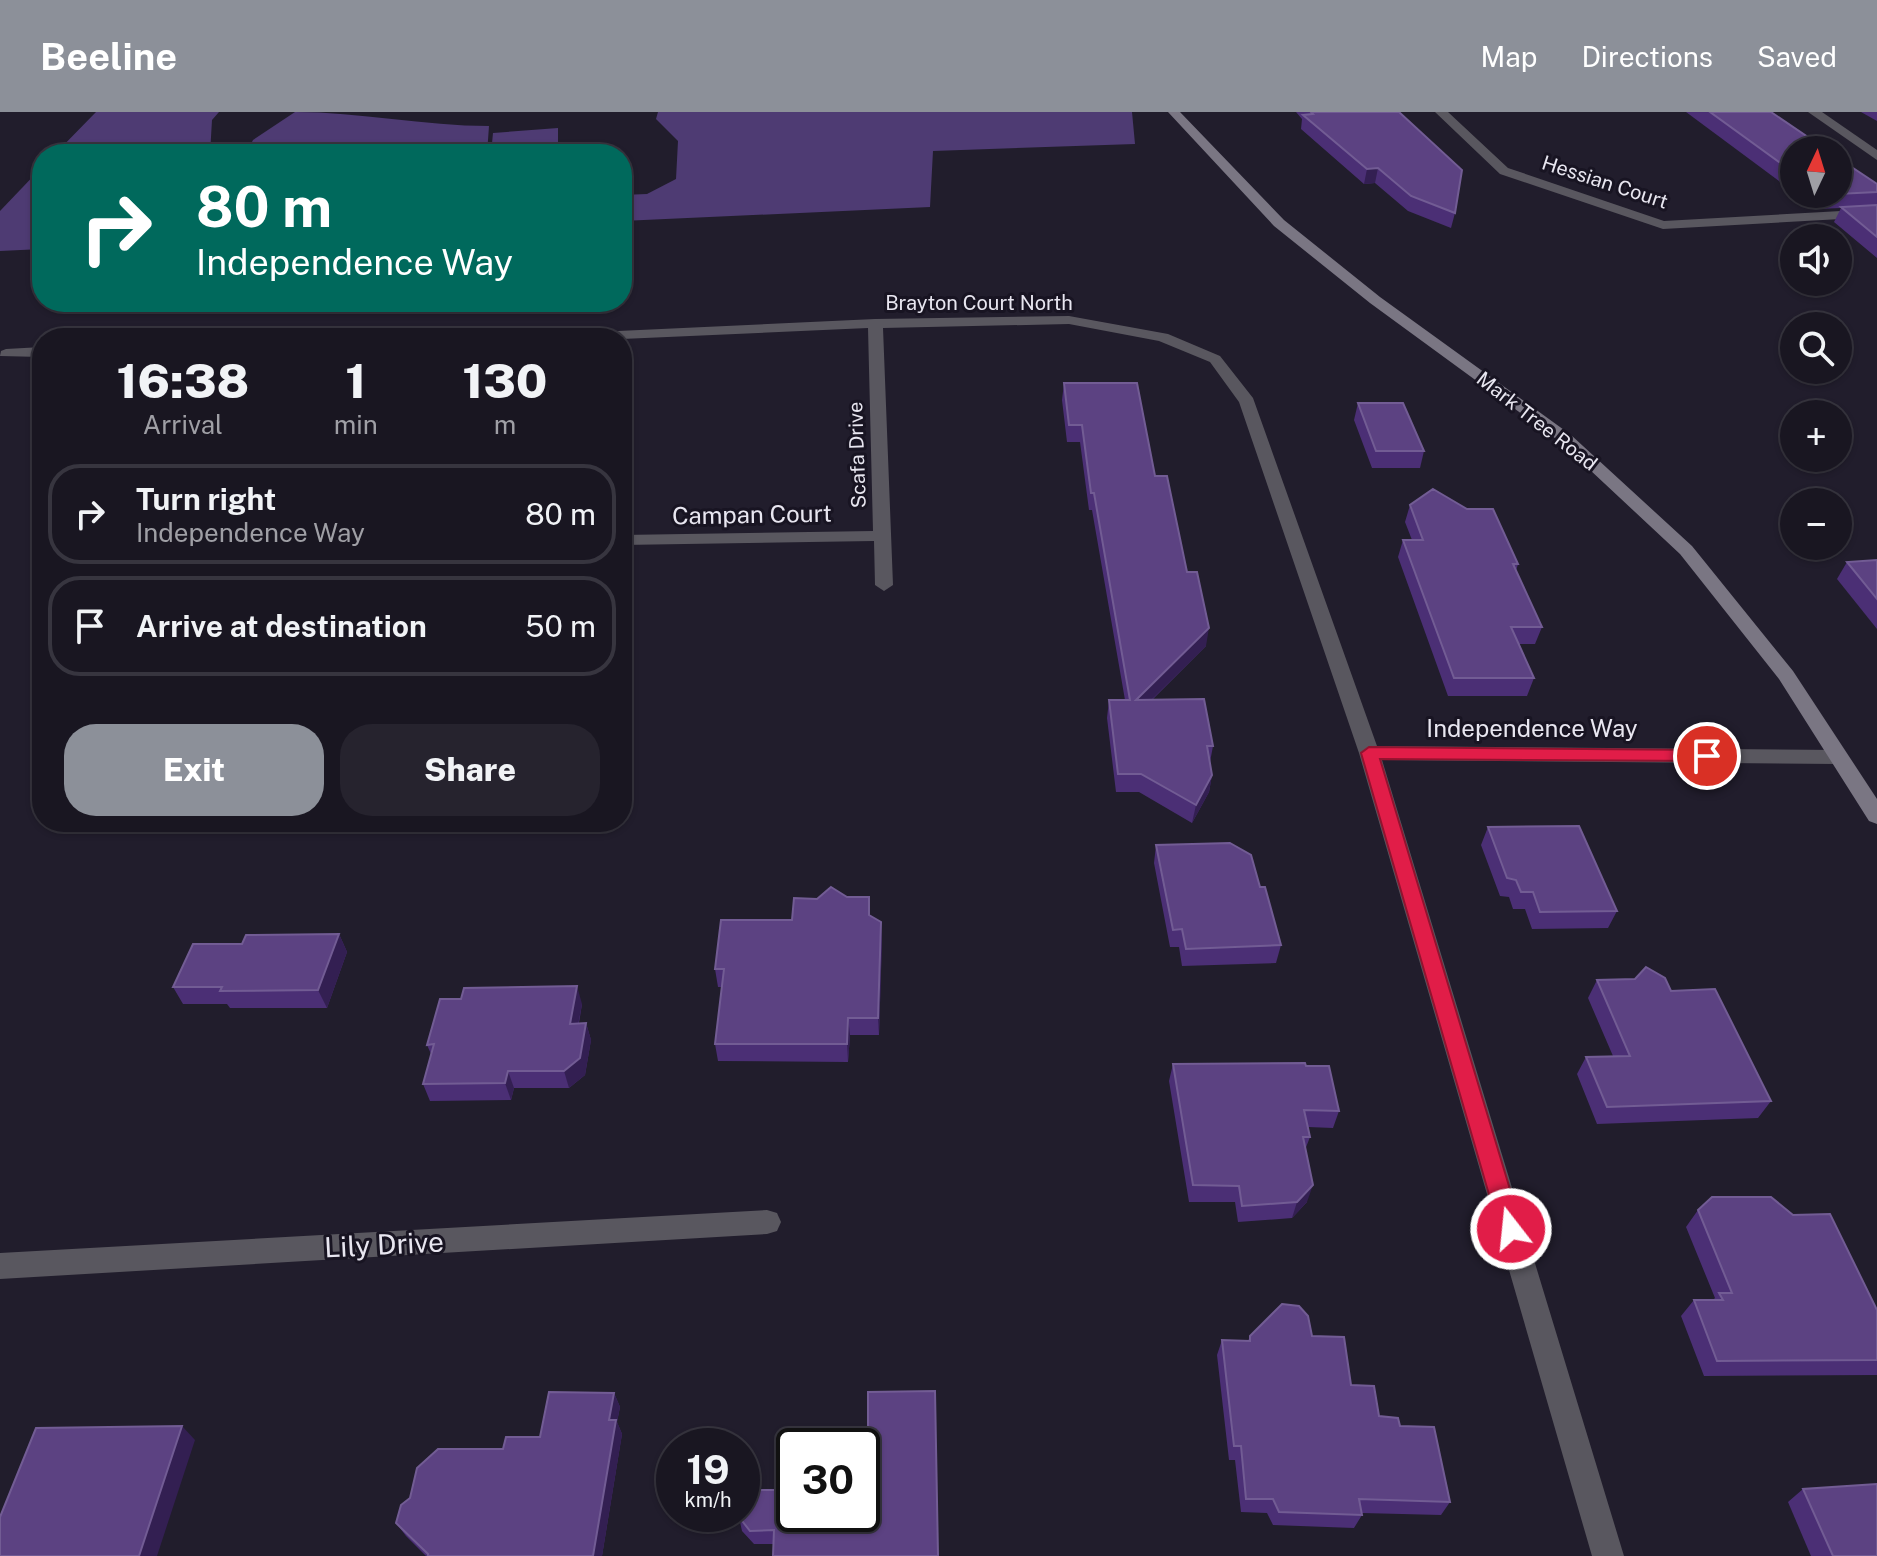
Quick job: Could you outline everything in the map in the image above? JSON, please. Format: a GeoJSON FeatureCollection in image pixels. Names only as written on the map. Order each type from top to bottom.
{"type":"FeatureCollection","features":[{"type":"Feature","properties":{"kind":"main road","name":"Mark Tree Road"},"geometry":{"type":"LineString","coordinates":[[1174,112],[1279,223],[1375,300],[1565,438],[1686,550],[1786,675],[1877,816]]}},
{"type":"Feature","properties":{"kind":"street","name":"Hessian Court"},"geometry":{"type":"LineString","coordinates":[[1441,112],[1504,171],[1663,225],[1877,213]]}},
{"type":"Feature","properties":{"kind":"street"},"geometry":{"type":"LineString","coordinates":[[1814,112],[1877,156]]}},
{"type":"Feature","properties":{"kind":"street","name":"Brayton Court North"},"geometry":{"type":"LineString","coordinates":[[632,334],[875,323],[1069,320],[1163,337],[1215,359],[1247,401],[1369,753],[1608,1556]]}},
{"type":"Feature","properties":{"kind":"street","name":"Scafa Drive"},"geometry":{"type":"LineString","coordinates":[[875,323],[884,585]]}},
{"type":"Feature","properties":{"kind":"street"},"geometry":{"type":"LineString","coordinates":[[6,354],[32,353]]}},
{"type":"Feature","properties":{"kind":"street","name":"Campan Court"},"geometry":{"type":"LineString","coordinates":[[632,540],[882,536]]}},
{"type":"Feature","properties":{"kind":"street","name":"Independence Way"},"geometry":{"type":"LineString","coordinates":[[1369,753],[1837,757]]}},
{"type":"Feature","properties":{"kind":"street","name":"Lily Drive"},"geometry":{"type":"LineString","coordinates":[[0,1266],[767,1222]]}},
{"type":"Feature","properties":{"kind":"shaded area"},"geometry":{"type":"Polygon","coordinates":[[[96,112],[219,112],[212,120],[211,144],[65,144],[96,112]]]}},
{"type":"Feature","properties":{"kind":"shaded area"},"geometry":{"type":"Polygon","coordinates":[[[295,112],[489,126],[488,144],[251,144],[295,112]]]}},
{"type":"Feature","properties":{"kind":"shaded area"},"geometry":{"type":"Polygon","coordinates":[[[658,112],[1132,112],[1135,144],[933,151],[930,207],[632,221],[632,195],[647,194],[676,179],[678,141],[656,119],[658,112]]]}},
{"type":"Feature","properties":{"kind":"shaded area"},"geometry":{"type":"Polygon","coordinates":[[[558,128],[558,144],[492,144],[493,133],[558,128]]]}},
{"type":"Feature","properties":{"kind":"shaded area"},"geometry":{"type":"Polygon","coordinates":[[[32,177],[32,249],[0,251],[0,211],[32,177]]]}},
{"type":"Feature","properties":{"kind":"building"},"geometry":{"type":"Polygon","coordinates":[[[1311,112],[1399,112],[1462,170],[1455,213],[1411,196],[1378,168],[1367,169],[1303,115],[1313,114],[1311,112]]]}},
{"type":"Feature","properties":{"kind":"building"},"geometry":{"type":"Polygon","coordinates":[[[1710,112],[1771,112],[1806,136],[1780,136],[1780,163],[1710,112]]]}},
{"type":"Feature","properties":{"kind":"building"},"geometry":{"type":"Polygon","coordinates":[[[1852,167],[1877,184],[1877,192],[1852,193],[1852,167]]]}},
{"type":"Feature","properties":{"kind":"building"},"geometry":{"type":"Polygon","coordinates":[[[1877,205],[1877,237],[1842,208],[1877,205]]]}},
{"type":"Feature","properties":{"kind":"building"},"geometry":{"type":"Polygon","coordinates":[[[1064,383],[1137,383],[1155,476],[1167,476],[1187,572],[1197,572],[1209,628],[1136,700],[1204,699],[1213,746],[1207,746],[1212,775],[1196,805],[1141,774],[1118,774],[1109,700],[1130,700],[1094,493],[1091,493],[1082,425],[1069,425],[1064,383]]]}},
{"type":"Feature","properties":{"kind":"building"},"geometry":{"type":"Polygon","coordinates":[[[1358,403],[1403,403],[1424,451],[1376,451],[1358,403]]]}},
{"type":"Feature","properties":{"kind":"building"},"geometry":{"type":"Polygon","coordinates":[[[1433,489],[1467,509],[1493,509],[1518,564],[1513,564],[1542,627],[1511,627],[1534,678],[1454,678],[1403,540],[1423,540],[1410,505],[1433,489]]]}},
{"type":"Feature","properties":{"kind":"building"},"geometry":{"type":"Polygon","coordinates":[[[1877,560],[1877,599],[1847,562],[1877,560]]]}},
{"type":"Feature","properties":{"kind":"building"},"geometry":{"type":"Polygon","coordinates":[[[1579,826],[1617,911],[1540,912],[1533,892],[1521,892],[1516,880],[1507,878],[1488,827],[1579,826]]]}},
{"type":"Feature","properties":{"kind":"building"},"geometry":{"type":"Polygon","coordinates":[[[1230,843],[1251,855],[1260,887],[1265,887],[1281,945],[1186,949],[1182,929],[1173,930],[1156,845],[1230,843]]]}},
{"type":"Feature","properties":{"kind":"building"},"geometry":{"type":"Polygon","coordinates":[[[831,887],[847,897],[869,897],[869,915],[881,922],[878,1018],[848,1018],[847,1044],[715,1044],[724,969],[715,969],[721,920],[792,920],[794,898],[817,899],[831,887]]]}},
{"type":"Feature","properties":{"kind":"building"},"geometry":{"type":"Polygon","coordinates":[[[339,934],[318,990],[220,991],[222,987],[173,987],[193,944],[242,944],[246,935],[339,934]]]}},
{"type":"Feature","properties":{"kind":"building"},"geometry":{"type":"Polygon","coordinates":[[[1646,967],[1665,978],[1671,991],[1715,989],[1771,1101],[1607,1107],[1586,1057],[1630,1056],[1597,980],[1635,979],[1646,967]]]}},
{"type":"Feature","properties":{"kind":"building"},"geometry":{"type":"Polygon","coordinates":[[[577,986],[570,1024],[586,1023],[580,1058],[564,1071],[508,1071],[505,1083],[423,1084],[434,1044],[427,1045],[440,999],[461,999],[464,988],[577,986]]]}},
{"type":"Feature","properties":{"kind":"building"},"geometry":{"type":"Polygon","coordinates":[[[1305,1063],[1306,1066],[1329,1066],[1339,1111],[1304,1110],[1310,1137],[1303,1137],[1313,1185],[1297,1202],[1242,1206],[1239,1186],[1193,1185],[1173,1064],[1305,1063]]]}},
{"type":"Feature","properties":{"kind":"building"},"geometry":{"type":"Polygon","coordinates":[[[1712,1197],[1771,1197],[1793,1215],[1830,1214],[1877,1310],[1877,1360],[1717,1361],[1694,1300],[1723,1300],[1719,1293],[1732,1293],[1698,1210],[1712,1197]]]}},
{"type":"Feature","properties":{"kind":"building"},"geometry":{"type":"Polygon","coordinates":[[[1282,1304],[1299,1306],[1308,1316],[1312,1336],[1344,1337],[1351,1385],[1374,1386],[1379,1416],[1398,1418],[1400,1426],[1434,1427],[1450,1502],[1359,1499],[1362,1515],[1279,1512],[1273,1499],[1246,1499],[1241,1446],[1234,1446],[1222,1340],[1250,1341],[1250,1336],[1282,1304]]]}},
{"type":"Feature","properties":{"kind":"building"},"geometry":{"type":"Polygon","coordinates":[[[935,1391],[938,1556],[773,1556],[774,1530],[760,1531],[760,1490],[776,1490],[776,1532],[880,1532],[880,1428],[868,1428],[868,1392],[935,1391]]]}},
{"type":"Feature","properties":{"kind":"building"},"geometry":{"type":"Polygon","coordinates":[[[549,1392],[614,1393],[609,1420],[616,1420],[593,1556],[428,1556],[396,1523],[401,1505],[410,1498],[417,1468],[438,1449],[503,1449],[506,1437],[540,1437],[549,1392]]]}},
{"type":"Feature","properties":{"kind":"building"},"geometry":{"type":"Polygon","coordinates":[[[182,1426],[139,1556],[0,1556],[0,1517],[36,1428],[182,1426]]]}},
{"type":"Feature","properties":{"kind":"building"},"geometry":{"type":"Polygon","coordinates":[[[1877,1484],[1877,1556],[1833,1556],[1803,1489],[1877,1484]]]}},
{"type":"Feature","properties":{"kind":"route"},"geometry":{"type":"LineString","coordinates":[[1511,1229],[1369,753],[1707,756]]}}]}
